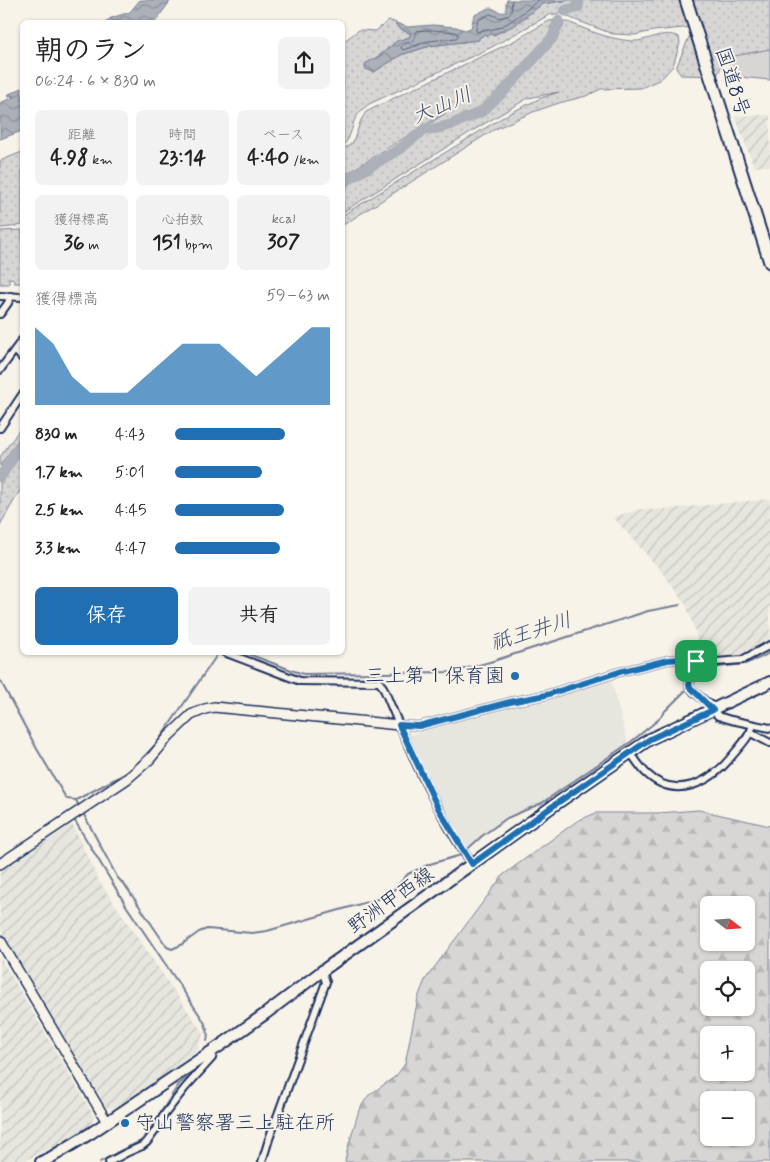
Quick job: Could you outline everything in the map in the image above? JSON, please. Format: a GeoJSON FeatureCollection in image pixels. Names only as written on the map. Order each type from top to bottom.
{"type":"FeatureCollection","features":[{"type":"Feature","properties":{"kind":"highway","name":"国道8号"},"geometry":{"type":"LineString","coordinates":[[686,0],[770,262]]}},
{"type":"Feature","properties":{"kind":"main road","name":"野洲甲西線"},"geometry":{"type":"LineString","coordinates":[[41,1162],[107,1122],[214,1049],[630,752],[650,739],[770,682]]}},
{"type":"Feature","properties":{"kind":"street"},"geometry":{"type":"LineString","coordinates":[[0,296],[20,297]]}},
{"type":"Feature","properties":{"kind":"street"},"geometry":{"type":"LineString","coordinates":[[0,314],[11,296]]}},
{"type":"Feature","properties":{"kind":"street"},"geometry":{"type":"LineString","coordinates":[[0,370],[20,343]]}},
{"type":"Feature","properties":{"kind":"street"},"geometry":{"type":"LineString","coordinates":[[15,350],[20,356]]}},
{"type":"Feature","properties":{"kind":"street"},"geometry":{"type":"LineString","coordinates":[[0,428],[20,398]]}},
{"type":"Feature","properties":{"kind":"street"},"geometry":{"type":"LineString","coordinates":[[0,864],[126,779],[150,759],[169,736],[191,715],[205,709],[214,707],[419,726],[510,702],[546,695],[619,672],[668,660],[681,659],[703,662],[742,660],[770,645]]}},
{"type":"Feature","properties":{"kind":"street"},"geometry":{"type":"LineString","coordinates":[[232,655],[300,681],[379,682],[383,687],[438,808],[472,864]]}},
{"type":"Feature","properties":{"kind":"street"},"geometry":{"type":"LineString","coordinates":[[696,661],[689,686],[718,716],[770,728]]}},
{"type":"Feature","properties":{"kind":"street"},"geometry":{"type":"LineString","coordinates":[[630,752],[646,773],[658,782],[672,787],[686,788],[700,783],[715,774],[726,764],[751,733],[753,724]]}},
{"type":"Feature","properties":{"kind":"street"},"geometry":{"type":"LineString","coordinates":[[751,733],[770,743]]}},
{"type":"Feature","properties":{"kind":"street"},"geometry":{"type":"LineString","coordinates":[[0,940],[107,1122]]}},
{"type":"Feature","properties":{"kind":"street"},"geometry":{"type":"LineString","coordinates":[[262,1162],[326,982],[322,971]]}},
{"type":"Feature","properties":{"kind":"street"},"geometry":{"type":"LineString","coordinates":[[109,1162],[147,1142],[164,1115],[212,1058],[214,1049]]}},
{"type":"Feature","properties":{"kind":"shaded area"},"geometry":{"type":"Polygon","coordinates":[[[770,115],[770,166],[754,167],[735,116],[770,115]]]}},
{"type":"Feature","properties":{"kind":"shaded area"},"geometry":{"type":"Polygon","coordinates":[[[770,499],[770,643],[749,655],[733,660],[700,660],[696,633],[686,605],[662,572],[613,517],[641,509],[656,510],[770,499]]]}},
{"type":"Feature","properties":{"kind":"shaded area"},"geometry":{"type":"Polygon","coordinates":[[[611,679],[628,744],[543,804],[507,816],[465,849],[442,810],[409,741],[411,734],[508,708],[546,701],[611,679]]]}},
{"type":"Feature","properties":{"kind":"shaded area"},"geometry":{"type":"Polygon","coordinates":[[[72,824],[99,881],[203,1033],[198,1050],[163,1079],[114,1108],[106,1107],[0,928],[0,872],[72,824]]]}},
{"type":"Feature","properties":{"kind":"shaded area"},"geometry":{"type":"Polygon","coordinates":[[[0,957],[94,1116],[90,1126],[54,1147],[21,1162],[0,1162],[0,957]]]}},
{"type":"Feature","properties":{"kind":"green space"},"geometry":{"type":"Polygon","coordinates":[[[577,0],[574,7],[563,10],[571,13],[580,0],[770,0],[770,52],[723,62],[717,76],[681,75],[676,68],[689,37],[703,26],[653,31],[635,35],[613,34],[561,13],[549,15],[490,48],[369,104],[357,117],[345,144],[345,40],[359,30],[376,31],[389,20],[410,33],[410,37],[397,41],[379,56],[365,64],[374,72],[401,55],[430,46],[478,40],[485,34],[515,25],[542,4],[577,0]]]}},
{"type":"Feature","properties":{"kind":"green space"},"geometry":{"type":"Polygon","coordinates":[[[556,20],[550,27],[551,31],[559,33],[564,22],[568,22],[615,38],[638,41],[666,34],[679,37],[680,43],[673,66],[661,79],[641,88],[601,89],[586,96],[533,112],[495,129],[345,224],[345,214],[510,113],[541,98],[559,92],[528,98],[345,211],[345,179],[446,113],[345,175],[345,148],[353,142],[366,112],[512,42],[549,21],[556,20]]]}},
{"type":"Feature","properties":{"kind":"green space"},"geometry":{"type":"Polygon","coordinates":[[[770,49],[770,80],[730,76],[729,57],[770,49]]]}},
{"type":"Feature","properties":{"kind":"green space"},"geometry":{"type":"Polygon","coordinates":[[[20,153],[20,225],[0,228],[0,161],[20,153]]]}},
{"type":"Feature","properties":{"kind":"green space"},"geometry":{"type":"Polygon","coordinates":[[[20,230],[20,283],[14,283],[14,279],[9,278],[9,284],[0,284],[0,231],[20,230]]]}},
{"type":"Feature","properties":{"kind":"green space"},"geometry":{"type":"Polygon","coordinates":[[[20,429],[20,437],[0,466],[0,457],[20,429]]]}},
{"type":"Feature","properties":{"kind":"green space"},"geometry":{"type":"Polygon","coordinates":[[[20,444],[20,490],[0,525],[0,473],[20,444]]]}},
{"type":"Feature","properties":{"kind":"green space"},"geometry":{"type":"Polygon","coordinates":[[[699,810],[770,826],[770,1162],[345,1162],[359,1110],[368,1096],[396,1076],[405,1064],[418,998],[425,980],[503,875],[577,821],[596,813],[658,813],[699,810]]]}},
{"type":"Feature","properties":{"kind":"water"},"geometry":{"type":"Polygon","coordinates":[[[140,0],[171,0],[156,20],[108,20],[130,12],[140,0]]]}},
{"type":"Feature","properties":{"kind":"water"},"geometry":{"type":"Polygon","coordinates":[[[507,0],[568,0],[542,4],[515,25],[494,35],[487,36],[485,34],[479,40],[430,46],[401,55],[374,72],[365,69],[365,64],[379,56],[397,41],[410,37],[410,33],[404,31],[396,23],[408,27],[433,25],[456,27],[465,30],[471,28],[474,15],[487,9],[492,8],[506,12],[507,0]]]}},
{"type":"Feature","properties":{"kind":"water"},"geometry":{"type":"Polygon","coordinates":[[[20,89],[20,132],[0,139],[0,103],[14,97],[7,95],[20,89]]]}},
{"type":"Feature","properties":{"kind":"waterway","name":"大山川"},"geometry":{"type":"LineString","coordinates":[[565,11],[578,7],[579,0]]}},
{"type":"Feature","properties":{"kind":"waterway","name":"大山川"},"geometry":{"type":"LineString","coordinates":[[345,181],[401,148],[425,129],[430,130],[450,125],[481,112],[502,93],[553,37],[559,21]]}},
{"type":"Feature","properties":{"kind":"waterway","name":"大山川"},"geometry":{"type":"LineString","coordinates":[[0,477],[20,447]]}},
{"type":"Feature","properties":{"kind":"waterway","name":"祇王井川"},"geometry":{"type":"LineString","coordinates":[[251,655],[304,674],[453,672],[490,662],[648,611],[680,605]]}},
{"type":"Feature","properties":{"kind":"waterway"},"geometry":{"type":"LineString","coordinates":[[691,686],[709,668],[745,664],[770,652]]}},
{"type":"Feature","properties":{"kind":"waterway"},"geometry":{"type":"LineString","coordinates":[[135,766],[157,743],[217,655]]}},
{"type":"Feature","properties":{"kind":"waterway"},"geometry":{"type":"LineString","coordinates":[[0,680],[66,798]]}},
{"type":"Feature","properties":{"kind":"waterway"},"geometry":{"type":"LineString","coordinates":[[83,813],[117,877],[127,888],[167,947],[172,949],[181,945],[199,932],[207,929],[252,933],[267,931],[388,896],[408,874],[430,864],[461,855],[482,836],[507,818],[542,803],[632,741],[658,720],[687,689]]}},
{"type":"Feature","properties":{"kind":"waterway"},"geometry":{"type":"LineString","coordinates":[[67,799],[76,800],[132,770]]}},
{"type":"Feature","properties":{"kind":"waterway"},"geometry":{"type":"LineString","coordinates":[[76,800],[79,807]]}},
{"type":"Feature","properties":{"kind":"waterway"},"geometry":{"type":"LineString","coordinates":[[75,821],[127,907],[203,1020],[208,1035],[207,1041]]}},
{"type":"Feature","properties":{"kind":"waterway"},"geometry":{"type":"LineString","coordinates":[[100,1162],[141,1141],[179,1084],[193,1072]]}},
{"type":"Feature","properties":{"kind":"place","name":"三上第１保育園"},"geometry":{"type":"Point","coordinates":[515,676]}},
{"type":"Feature","properties":{"kind":"place","name":"守山警察署三上駐在所"},"geometry":{"type":"Point","coordinates":[125,1123]}},
{"type":"Feature","properties":{"kind":"route"},"geometry":{"type":"LineString","coordinates":[[668,660],[696,661],[689,686],[713,710],[650,739],[472,864],[438,808],[399,725],[419,726],[510,702],[546,695],[619,672],[668,660]]}}]}
